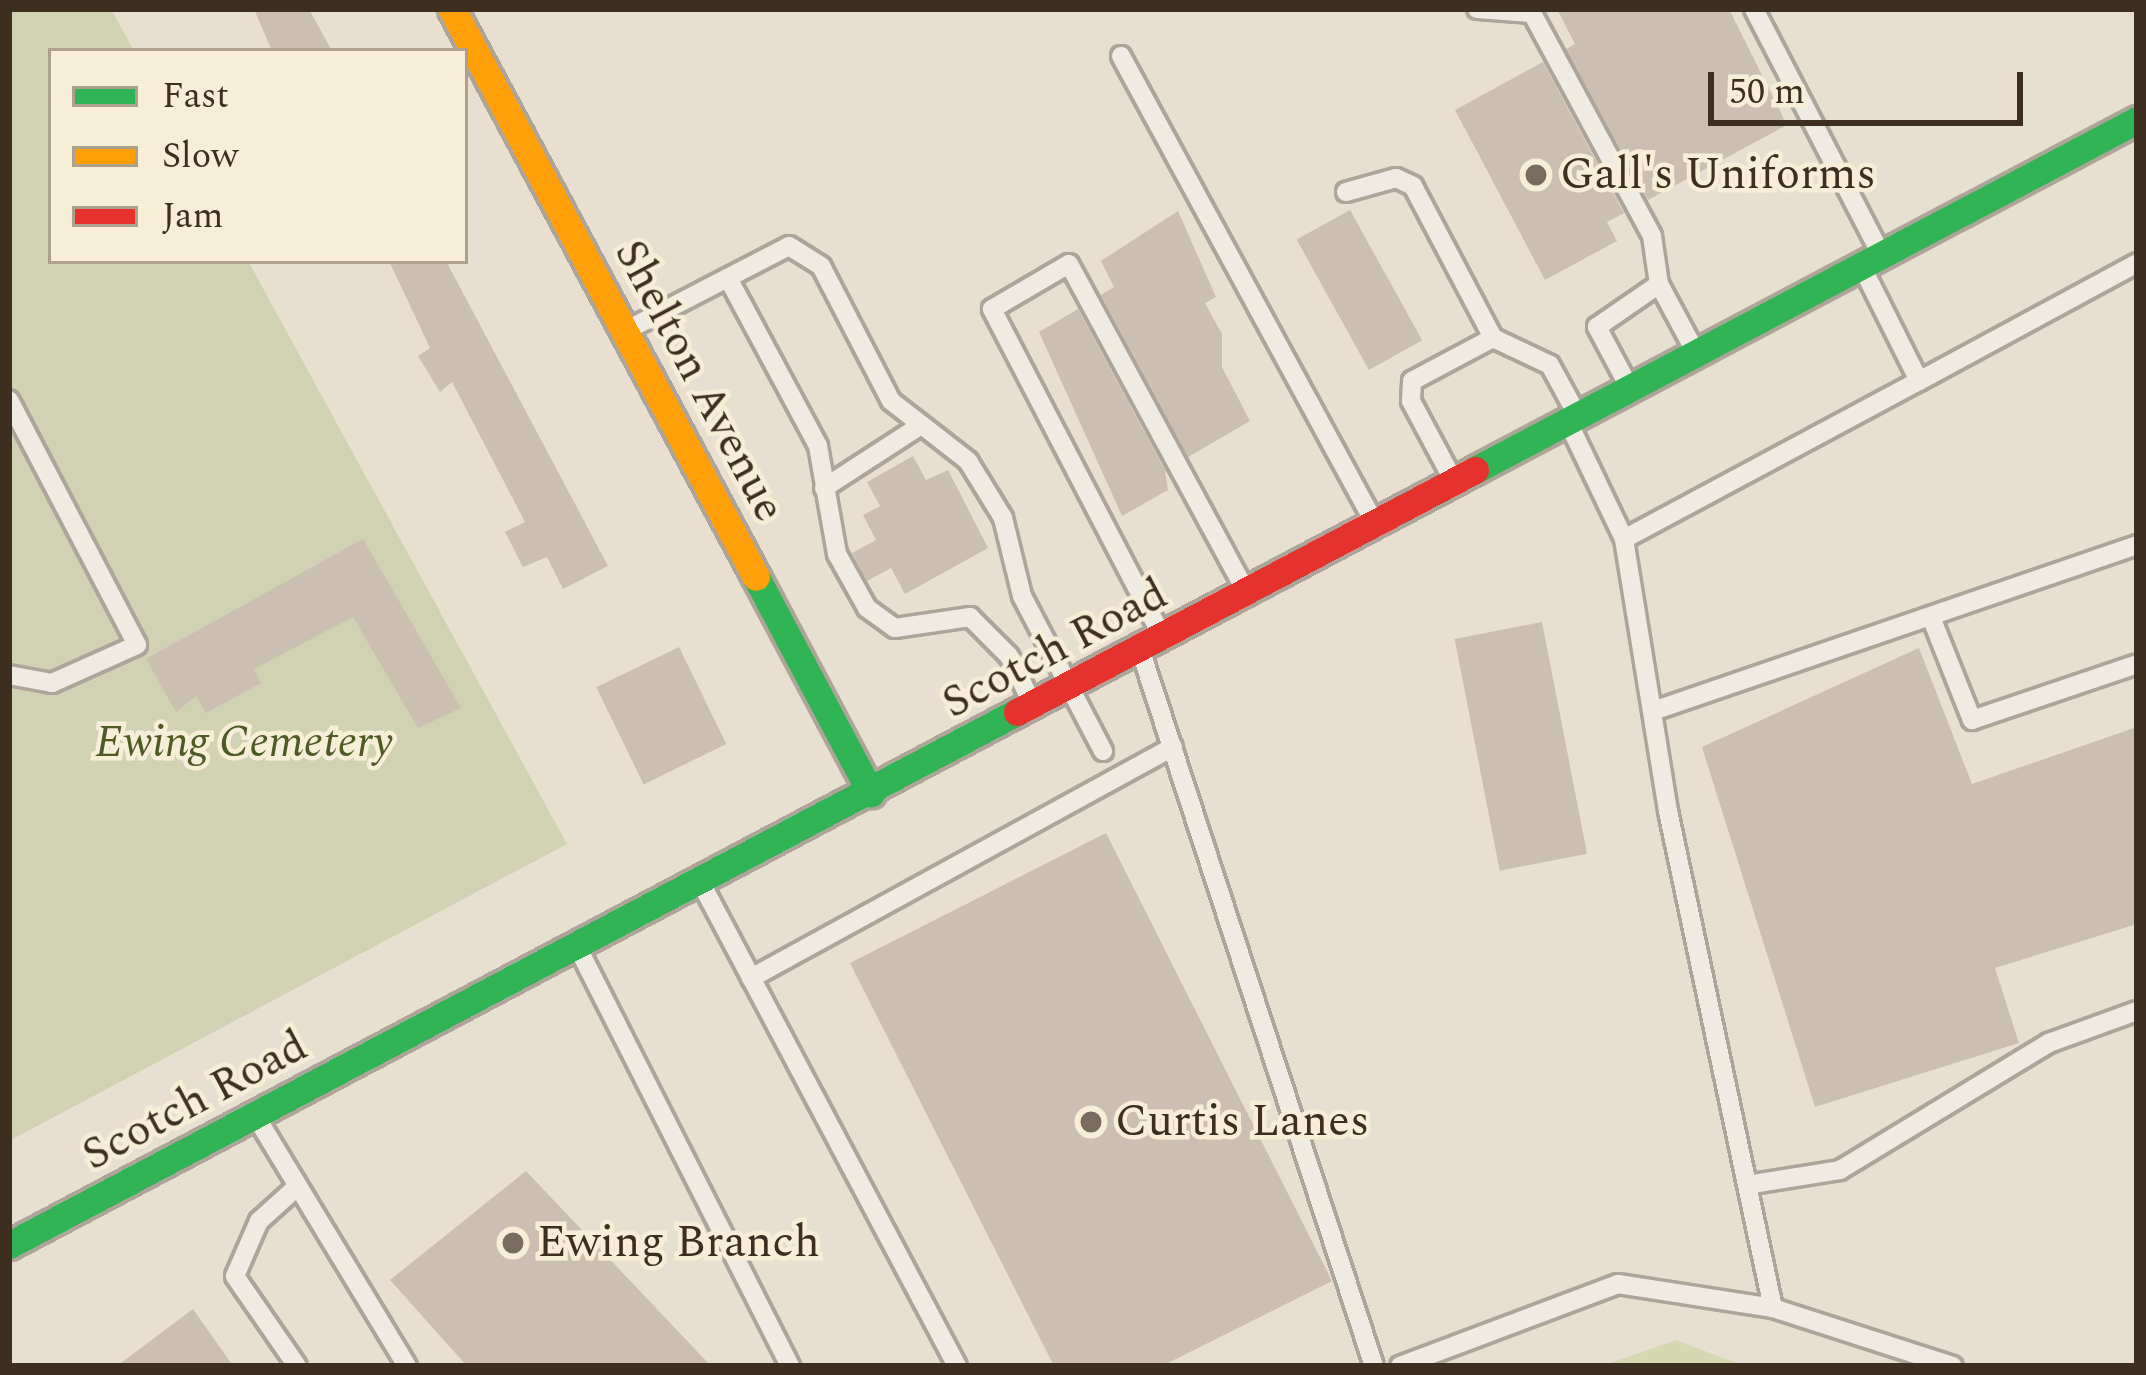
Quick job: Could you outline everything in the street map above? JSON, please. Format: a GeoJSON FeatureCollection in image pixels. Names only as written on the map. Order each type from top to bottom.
{"type":"FeatureCollection","features":[{"type":"Feature","properties":{"kind":"main road","name":"Shelton Avenue"},"geometry":{"type":"LineString","coordinates":[[452,9],[871,793]]}},
{"type":"Feature","properties":{"kind":"main road","name":"Scotch Road"},"geometry":{"type":"LineString","coordinates":[[9,1245],[1153,646],[2137,120]]}},
{"type":"Feature","properties":{"kind":"lane"},"geometry":{"type":"LineString","coordinates":[[1478,9],[1532,13],[1652,236],[1658,284],[1697,355]]}},
{"type":"Feature","properties":{"kind":"lane"},"geometry":{"type":"LineString","coordinates":[[1754,9],[1872,261],[1919,381]]}},
{"type":"Feature","properties":{"kind":"lane"},"geometry":{"type":"LineString","coordinates":[[1120,56],[1377,527]]}},
{"type":"Feature","properties":{"kind":"lane"},"geometry":{"type":"LineString","coordinates":[[1346,192],[1396,178],[1413,186],[1493,338],[1550,365],[1624,539],[1654,711],[1754,1184],[1773,1308]]}},
{"type":"Feature","properties":{"kind":"lane"},"geometry":{"type":"LineString","coordinates":[[624,332],[789,246],[820,266],[915,429],[968,461],[1003,518],[1022,596],[1066,691],[1103,751]]}},
{"type":"Feature","properties":{"kind":"lane"},"geometry":{"type":"LineString","coordinates":[[1624,539],[2137,263]]}},
{"type":"Feature","properties":{"kind":"lane"},"geometry":{"type":"LineString","coordinates":[[1249,595],[1069,264],[992,310],[1153,646],[1173,747],[1374,1366]]}},
{"type":"Feature","properties":{"kind":"lane"},"geometry":{"type":"LineString","coordinates":[[728,278],[818,446],[837,554],[867,608],[895,628],[970,617],[1010,656],[1034,708]]}},
{"type":"Feature","properties":{"kind":"lane"},"geometry":{"type":"LineString","coordinates":[[1631,391],[1597,327],[1658,284]]}},
{"type":"Feature","properties":{"kind":"lane"},"geometry":{"type":"LineString","coordinates":[[1456,485],[1411,401],[1412,381],[1493,338]]}},
{"type":"Feature","properties":{"kind":"lane"},"geometry":{"type":"LineString","coordinates":[[9,400],[137,645],[52,683],[9,676]]}},
{"type":"Feature","properties":{"kind":"lane"},"geometry":{"type":"LineString","coordinates":[[824,488],[915,429]]}},
{"type":"Feature","properties":{"kind":"lane"},"geometry":{"type":"LineString","coordinates":[[1654,711],[2137,544]]}},
{"type":"Feature","properties":{"kind":"lane"},"geometry":{"type":"LineString","coordinates":[[1930,617],[1972,720],[2137,664]]}},
{"type":"Feature","properties":{"kind":"lane"},"geometry":{"type":"LineString","coordinates":[[751,978],[1173,747]]}},
{"type":"Feature","properties":{"kind":"lane"},"geometry":{"type":"LineString","coordinates":[[701,883],[957,1366]]}},
{"type":"Feature","properties":{"kind":"lane"},"geometry":{"type":"LineString","coordinates":[[578,948],[790,1366]]}},
{"type":"Feature","properties":{"kind":"lane"},"geometry":{"type":"LineString","coordinates":[[1754,1184],[1840,1170],[2049,1043],[2137,1011]]}},
{"type":"Feature","properties":{"kind":"lane"},"geometry":{"type":"LineString","coordinates":[[255,1116],[406,1366]]}},
{"type":"Feature","properties":{"kind":"lane"},"geometry":{"type":"LineString","coordinates":[[297,1366],[235,1276],[259,1221],[298,1186]]}},
{"type":"Feature","properties":{"kind":"lane"},"geometry":{"type":"LineString","coordinates":[[1400,1366],[1618,1284],[1773,1308],[1953,1366]]}},
{"type":"Feature","properties":{"kind":"green space","name":"Ewing Cemetery"},"geometry":{"type":"Polygon","coordinates":[[[9,9],[111,9],[132,48],[48,48],[48,264],[250,264],[567,844],[9,1141],[9,9]]]}},
{"type":"Feature","properties":{"kind":"green space"},"geometry":{"type":"Polygon","coordinates":[[[1676,1340],[1744,1366],[1602,1366],[1676,1340]]]}},
{"type":"Feature","properties":{"kind":"building"},"geometry":{"type":"Polygon","coordinates":[[[254,9],[309,9],[330,48],[271,48],[254,9]]]}},
{"type":"Feature","properties":{"kind":"building"},"geometry":{"type":"Polygon","coordinates":[[[1557,9],[1729,9],[1787,125],[1648,200],[1566,49],[1575,44],[1557,9]]]}},
{"type":"Feature","properties":{"kind":"building","name":"Gall's Uniforms"},"geometry":{"type":"Polygon","coordinates":[[[1543,62],[1624,213],[1607,222],[1617,241],[1545,280],[1455,110],[1543,62]]]}},
{"type":"Feature","properties":{"kind":"building"},"geometry":{"type":"Polygon","coordinates":[[[1350,210],[1422,340],[1369,370],[1297,240],[1350,210]]]}},
{"type":"Feature","properties":{"kind":"building"},"geometry":{"type":"Polygon","coordinates":[[[1178,211],[1216,297],[1205,303],[1222,334],[1222,367],[1250,421],[1188,457],[1101,295],[1114,287],[1101,261],[1178,211]]]}},
{"type":"Feature","properties":{"kind":"building"},"geometry":{"type":"Polygon","coordinates":[[[390,264],[448,264],[608,566],[563,589],[547,557],[523,567],[505,532],[525,522],[452,382],[440,392],[418,356],[430,348],[390,264]]]}},
{"type":"Feature","properties":{"kind":"building"},"geometry":{"type":"Polygon","coordinates":[[[1078,309],[1165,470],[1168,490],[1122,516],[1039,332],[1078,309]]]}},
{"type":"Feature","properties":{"kind":"building"},"geometry":{"type":"Polygon","coordinates":[[[913,456],[926,480],[948,470],[988,548],[905,594],[891,568],[867,581],[852,553],[876,540],[863,515],[880,506],[867,482],[913,456]]]}},
{"type":"Feature","properties":{"kind":"building"},"geometry":{"type":"Polygon","coordinates":[[[363,539],[461,708],[418,728],[353,617],[254,669],[261,683],[206,713],[196,696],[176,712],[146,659],[363,539]]]}},
{"type":"Feature","properties":{"kind":"building"},"geometry":{"type":"Polygon","coordinates":[[[1542,622],[1587,854],[1500,871],[1455,639],[1542,622]]]}},
{"type":"Feature","properties":{"kind":"building"},"geometry":{"type":"Polygon","coordinates":[[[679,647],[726,744],[644,784],[596,687],[679,647]]]}},
{"type":"Feature","properties":{"kind":"building"},"geometry":{"type":"Polygon","coordinates":[[[1919,648],[1972,784],[2137,727],[2137,924],[1995,968],[2019,1043],[1815,1107],[1702,747],[1919,648]]]}},
{"type":"Feature","properties":{"kind":"building","name":"Curtis Lanes"},"geometry":{"type":"Polygon","coordinates":[[[1106,833],[1332,1281],[1162,1366],[1054,1366],[850,963],[1106,833]]]}},
{"type":"Feature","properties":{"kind":"building","name":"Ewing Branch"},"geometry":{"type":"Polygon","coordinates":[[[526,1171],[711,1366],[467,1366],[390,1280],[526,1171]]]}},
{"type":"Feature","properties":{"kind":"building"},"geometry":{"type":"Polygon","coordinates":[[[193,1309],[233,1366],[117,1366],[193,1309]]]}},
{"type":"Feature","properties":{"kind":"traffic: fast"},"geometry":{"type":"LineString","coordinates":[[1475,470],[2137,120]]}},
{"type":"Feature","properties":{"kind":"traffic: fast"},"geometry":{"type":"LineString","coordinates":[[756,577],[871,793]]}},
{"type":"Feature","properties":{"kind":"traffic: fast"},"geometry":{"type":"LineString","coordinates":[[9,1245],[1017,712]]}},
{"type":"Feature","properties":{"kind":"traffic: slow"},"geometry":{"type":"LineString","coordinates":[[452,9],[756,577]]}},
{"type":"Feature","properties":{"kind":"traffic: jam"},"geometry":{"type":"LineString","coordinates":[[1017,712],[1475,470]]}},
{"type":"Feature","properties":{"kind":"place","name":"Gall's Uniforms"},"geometry":{"type":"Point","coordinates":[1536,175]}},
{"type":"Feature","properties":{"kind":"place","name":"Curtis Lanes"},"geometry":{"type":"Point","coordinates":[1091,1122]}},
{"type":"Feature","properties":{"kind":"place","name":"Ewing Branch"},"geometry":{"type":"Point","coordinates":[513,1243]}}]}
